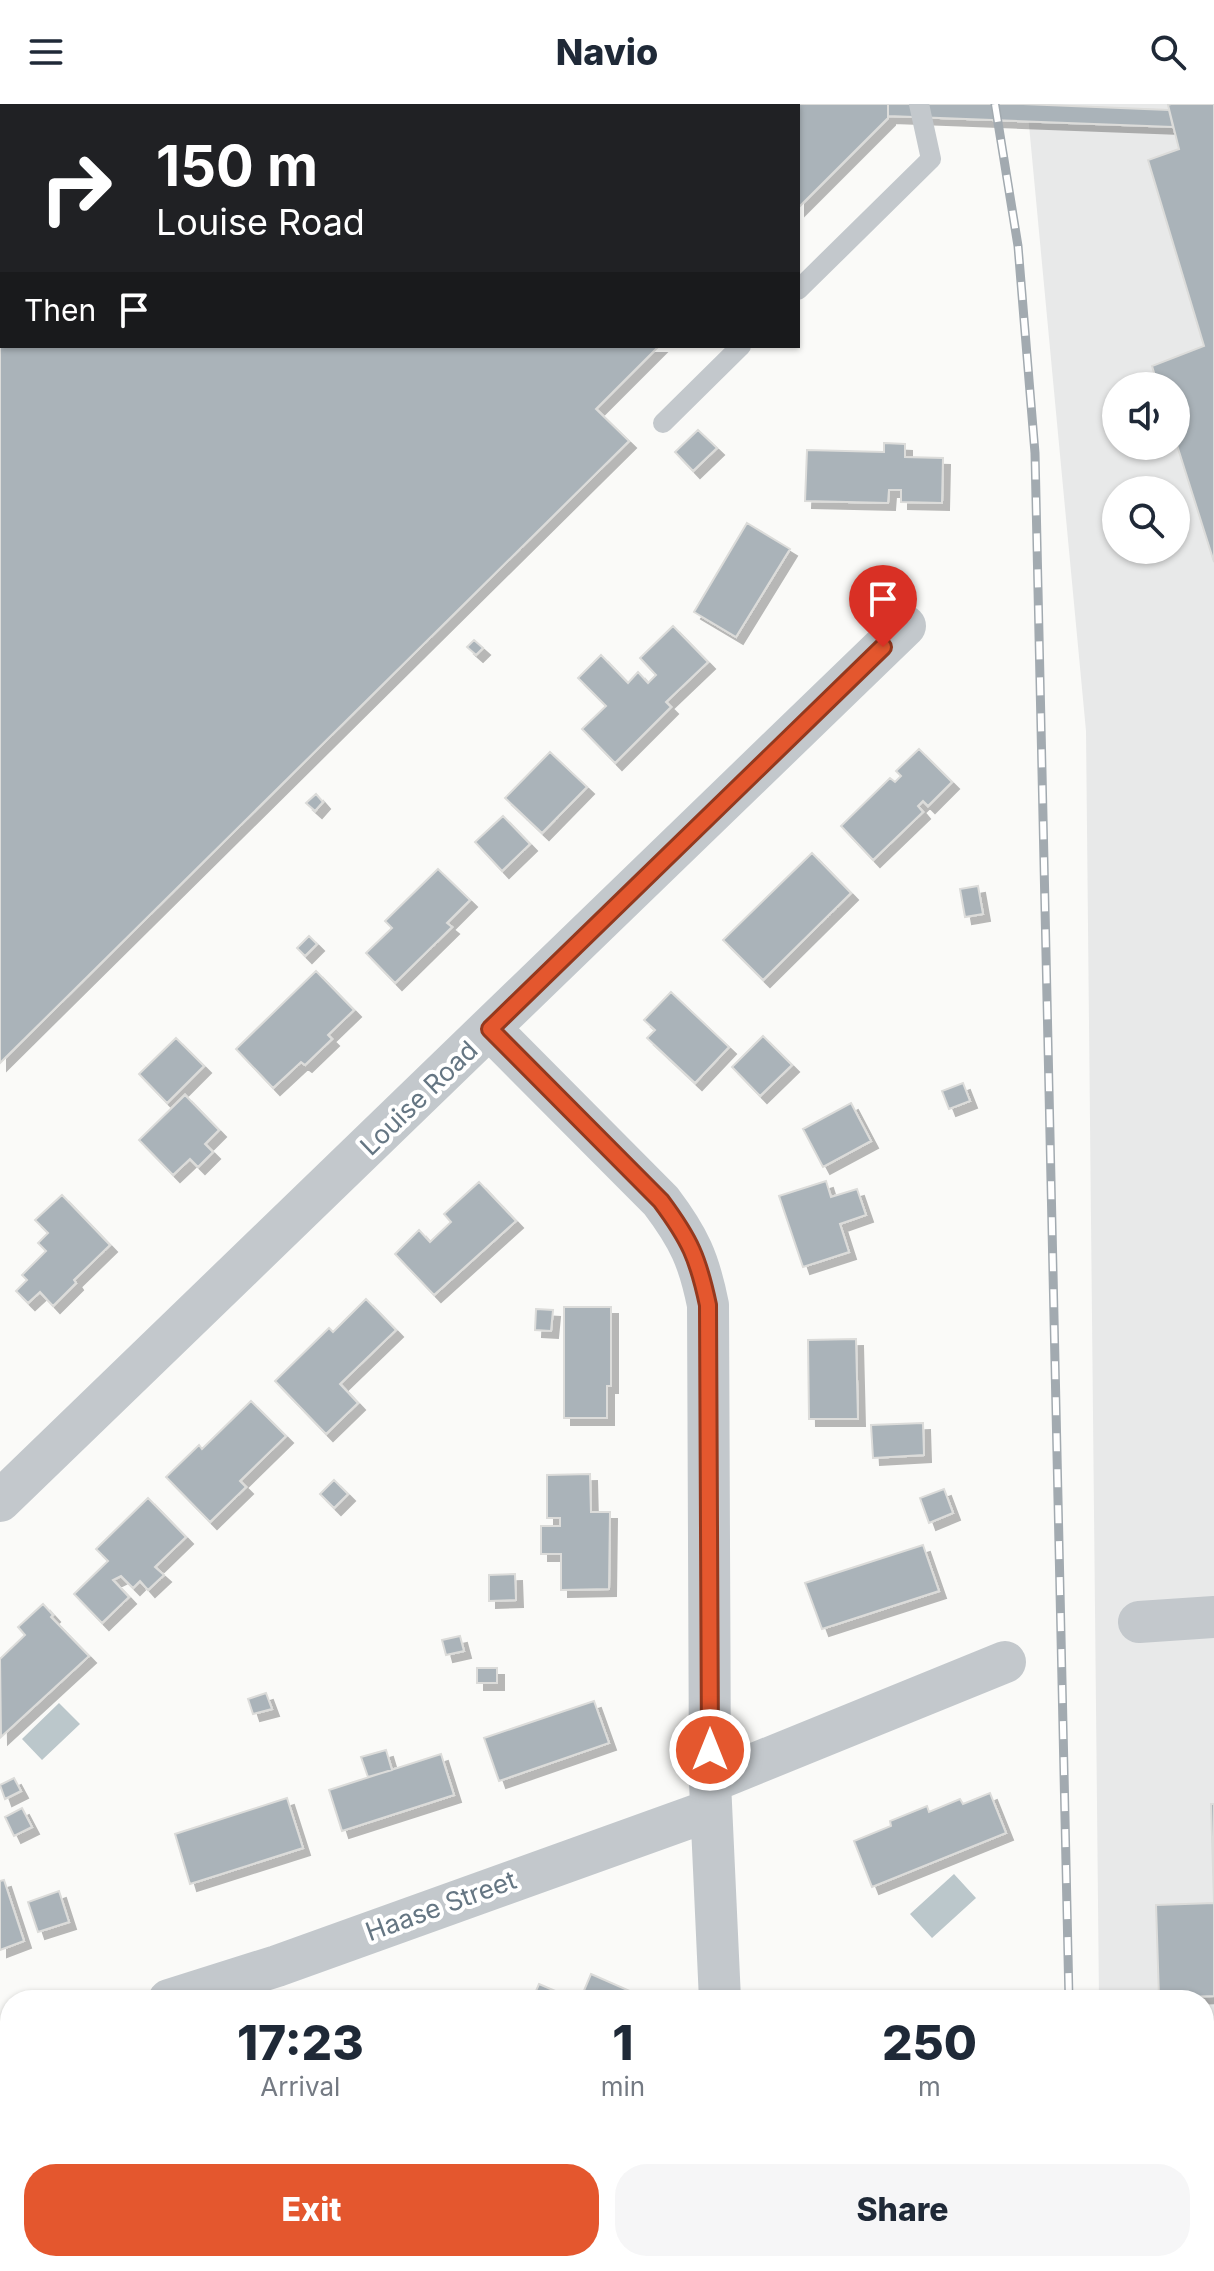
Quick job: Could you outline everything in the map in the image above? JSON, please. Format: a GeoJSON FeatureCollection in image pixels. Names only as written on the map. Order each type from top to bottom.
{"type":"FeatureCollection","features":[{"type":"Feature","properties":{"kind":"street","name":"Louise Road"},"geometry":{"type":"LineString","coordinates":[[0,1501],[905,626]]}},
{"type":"Feature","properties":{"kind":"street"},"geometry":{"type":"LineString","coordinates":[[490,1029],[661,1201],[684,1233],[701,1268],[708,1305],[711,1796],[720,1990]]}},
{"type":"Feature","properties":{"kind":"street"},"geometry":{"type":"LineString","coordinates":[[1139,1622],[1214,1617]]}},
{"type":"Feature","properties":{"kind":"street","name":"Haase Street"},"geometry":{"type":"LineString","coordinates":[[201,1990],[277,1966],[711,1796],[1005,1662]]}},
{"type":"Feature","properties":{"kind":"lane"},"geometry":{"type":"LineString","coordinates":[[800,288],[931,159],[919,104]]}},
{"type":"Feature","properties":{"kind":"lane"},"geometry":{"type":"LineString","coordinates":[[663,423],[739,348]]}},
{"type":"Feature","properties":{"kind":"shaded area"},"geometry":{"type":"Polygon","coordinates":[[[1027,104],[1214,104],[1214,1990],[1099,1990],[1086,731],[1027,104]]]}},
{"type":"Feature","properties":{"kind":"shaded area"},"geometry":{"type":"Polygon","coordinates":[[[59,1703],[80,1724],[42,1760],[22,1739],[59,1703]]]}},
{"type":"Feature","properties":{"kind":"shaded area"},"geometry":{"type":"Polygon","coordinates":[[[954,1874],[976,1898],[932,1938],[910,1914],[954,1874]]]}},
{"type":"Feature","properties":{"kind":"building"},"geometry":{"type":"Polygon","coordinates":[[[800,104],[888,104],[888,118],[800,206],[800,104]]]}},
{"type":"Feature","properties":{"kind":"building"},"geometry":{"type":"Polygon","coordinates":[[[888,104],[1023,104],[1169,110],[1173,127],[888,116],[888,104]]]}},
{"type":"Feature","properties":{"kind":"building"},"geometry":{"type":"Polygon","coordinates":[[[1214,104],[1214,562],[1190,486],[1190,476],[1187,476],[1182,460],[1190,460],[1190,372],[1154,372],[1152,366],[1204,346],[1148,160],[1179,149],[1168,105],[1214,104]]]}},
{"type":"Feature","properties":{"kind":"building"},"geometry":{"type":"Polygon","coordinates":[[[0,348],[657,348],[596,409],[629,441],[0,1063],[0,348]]]}},
{"type":"Feature","properties":{"kind":"building"},"geometry":{"type":"Polygon","coordinates":[[[698,430],[717,448],[693,471],[675,452],[698,430]]]}},
{"type":"Feature","properties":{"kind":"building"},"geometry":{"type":"Polygon","coordinates":[[[884,443],[905,444],[905,457],[943,458],[942,503],[901,502],[901,490],[889,490],[888,503],[805,501],[807,450],[884,452],[884,443]]]}},
{"type":"Feature","properties":{"kind":"building"},"geometry":{"type":"Polygon","coordinates":[[[747,523],[790,549],[736,637],[694,612],[747,523]]]}},
{"type":"Feature","properties":{"kind":"building"},"geometry":{"type":"Polygon","coordinates":[[[673,626],[708,662],[666,702],[671,707],[615,763],[582,729],[606,706],[578,678],[601,655],[628,683],[638,672],[648,683],[656,675],[640,658],[673,626]]]}},
{"type":"Feature","properties":{"kind":"building"},"geometry":{"type":"Polygon","coordinates":[[[474,640],[483,648],[476,655],[467,647],[474,640]]]}},
{"type":"Feature","properties":{"kind":"building"},"geometry":{"type":"Polygon","coordinates":[[[919,749],[952,782],[928,806],[923,801],[918,806],[923,812],[873,860],[841,826],[890,778],[895,782],[901,776],[896,771],[919,749]]]}},
{"type":"Feature","properties":{"kind":"building"},"geometry":{"type":"Polygon","coordinates":[[[550,752],[587,787],[542,833],[505,798],[550,752]]]}},
{"type":"Feature","properties":{"kind":"building"},"geometry":{"type":"Polygon","coordinates":[[[316,794],[323,802],[315,811],[306,803],[316,794]]]}},
{"type":"Feature","properties":{"kind":"building"},"geometry":{"type":"Polygon","coordinates":[[[503,816],[530,844],[502,871],[475,842],[503,816]]]}},
{"type":"Feature","properties":{"kind":"building"},"geometry":{"type":"Polygon","coordinates":[[[812,853],[851,893],[763,980],[723,940],[812,853]]]}},
{"type":"Feature","properties":{"kind":"building"},"geometry":{"type":"Polygon","coordinates":[[[438,869],[470,900],[447,923],[452,927],[395,983],[366,953],[392,928],[385,921],[438,869]]]}},
{"type":"Feature","properties":{"kind":"building"},"geometry":{"type":"Polygon","coordinates":[[[978,886],[983,914],[965,917],[960,889],[978,886]]]}},
{"type":"Feature","properties":{"kind":"building"},"geometry":{"type":"Polygon","coordinates":[[[309,936],[317,944],[305,956],[297,948],[309,936]]]}},
{"type":"Feature","properties":{"kind":"building"},"geometry":{"type":"Polygon","coordinates":[[[316,971],[354,1010],[328,1035],[332,1039],[305,1065],[301,1062],[273,1088],[236,1049],[316,971]]]}},
{"type":"Feature","properties":{"kind":"building"},"geometry":{"type":"Polygon","coordinates":[[[671,992],[729,1047],[695,1083],[647,1038],[655,1030],[644,1020],[671,992]]]}},
{"type":"Feature","properties":{"kind":"building"},"geometry":{"type":"Polygon","coordinates":[[[763,1036],[792,1065],[760,1096],[732,1067],[763,1036]]]}},
{"type":"Feature","properties":{"kind":"building"},"geometry":{"type":"Polygon","coordinates":[[[176,1038],[204,1066],[167,1103],[139,1074],[176,1038]]]}},
{"type":"Feature","properties":{"kind":"building"},"geometry":{"type":"Polygon","coordinates":[[[963,1083],[970,1101],[949,1109],[942,1091],[963,1083]]]}},
{"type":"Feature","properties":{"kind":"building"},"geometry":{"type":"Polygon","coordinates":[[[185,1095],[219,1130],[205,1144],[213,1152],[198,1167],[190,1159],[173,1175],[139,1140],[185,1095]]]}},
{"type":"Feature","properties":{"kind":"building"},"geometry":{"type":"Polygon","coordinates":[[[851,1103],[871,1141],[823,1167],[803,1129],[851,1103]]]}},
{"type":"Feature","properties":{"kind":"building"},"geometry":{"type":"Polygon","coordinates":[[[826,1181],[831,1197],[857,1189],[866,1215],[840,1224],[849,1252],[803,1267],[779,1196],[826,1181]]]}},
{"type":"Feature","properties":{"kind":"building"},"geometry":{"type":"Polygon","coordinates":[[[479,1182],[516,1221],[434,1295],[395,1254],[419,1230],[430,1242],[451,1222],[444,1214],[479,1182]]]}},
{"type":"Feature","properties":{"kind":"building"},"geometry":{"type":"Polygon","coordinates":[[[62,1195],[110,1245],[74,1280],[76,1283],[53,1306],[40,1292],[28,1303],[16,1291],[27,1280],[22,1275],[46,1251],[38,1243],[48,1233],[35,1220],[62,1195]]]}},
{"type":"Feature","properties":{"kind":"building"},"geometry":{"type":"Polygon","coordinates":[[[366,1299],[396,1330],[340,1384],[358,1403],[326,1434],[275,1381],[329,1328],[333,1332],[366,1299]]]}},
{"type":"Feature","properties":{"kind":"building"},"geometry":{"type":"Polygon","coordinates":[[[564,1307],[611,1307],[611,1386],[607,1386],[607,1418],[564,1418],[564,1307]]]}},
{"type":"Feature","properties":{"kind":"building"},"geometry":{"type":"Polygon","coordinates":[[[536,1309],[553,1310],[551,1331],[535,1330],[536,1309]]]}},
{"type":"Feature","properties":{"kind":"building"},"geometry":{"type":"Polygon","coordinates":[[[856,1339],[858,1419],[809,1419],[808,1340],[856,1339]]]}},
{"type":"Feature","properties":{"kind":"building"},"geometry":{"type":"Polygon","coordinates":[[[251,1401],[286,1436],[240,1481],[246,1487],[210,1522],[166,1477],[199,1445],[202,1449],[251,1401]]]}},
{"type":"Feature","properties":{"kind":"building"},"geometry":{"type":"Polygon","coordinates":[[[923,1423],[924,1455],[873,1458],[871,1425],[923,1423]]]}},
{"type":"Feature","properties":{"kind":"building"},"geometry":{"type":"Polygon","coordinates":[[[590,1474],[591,1512],[610,1512],[609,1589],[561,1590],[561,1554],[541,1554],[541,1526],[560,1526],[560,1518],[547,1518],[547,1475],[590,1474]]]}},
{"type":"Feature","properties":{"kind":"building"},"geometry":{"type":"Polygon","coordinates":[[[334,1480],[348,1494],[334,1508],[320,1494],[334,1480]]]}},
{"type":"Feature","properties":{"kind":"building"},"geometry":{"type":"Polygon","coordinates":[[[944,1489],[953,1513],[929,1523],[920,1498],[944,1489]]]}},
{"type":"Feature","properties":{"kind":"building"},"geometry":{"type":"Polygon","coordinates":[[[148,1498],[186,1537],[155,1567],[164,1575],[148,1590],[140,1581],[133,1588],[121,1576],[113,1580],[129,1597],[102,1623],[74,1594],[108,1561],[96,1549],[148,1498]]]}},
{"type":"Feature","properties":{"kind":"building"},"geometry":{"type":"Polygon","coordinates":[[[923,1545],[939,1591],[822,1629],[805,1583],[923,1545]]]}},
{"type":"Feature","properties":{"kind":"building"},"geometry":{"type":"Polygon","coordinates":[[[515,1574],[516,1600],[489,1601],[489,1575],[515,1574]]]}},
{"type":"Feature","properties":{"kind":"building"},"geometry":{"type":"Polygon","coordinates":[[[43,1604],[53,1615],[51,1617],[89,1656],[1,1737],[0,1659],[25,1635],[18,1627],[43,1604]]]}},
{"type":"Feature","properties":{"kind":"building"},"geometry":{"type":"Polygon","coordinates":[[[460,1636],[464,1651],[446,1655],[442,1640],[460,1636]]]}},
{"type":"Feature","properties":{"kind":"building"},"geometry":{"type":"Polygon","coordinates":[[[477,1668],[497,1668],[497,1683],[477,1683],[477,1668]]]}},
{"type":"Feature","properties":{"kind":"building"},"geometry":{"type":"Polygon","coordinates":[[[266,1693],[272,1709],[253,1714],[248,1699],[266,1693]]]}},
{"type":"Feature","properties":{"kind":"building"},"geometry":{"type":"Polygon","coordinates":[[[594,1701],[609,1743],[499,1781],[484,1738],[594,1701]]]}},
{"type":"Feature","properties":{"kind":"building"},"geometry":{"type":"Polygon","coordinates":[[[386,1750],[392,1770],[368,1777],[361,1757],[386,1750]]]}},
{"type":"Feature","properties":{"kind":"building"},"geometry":{"type":"Polygon","coordinates":[[[441,1754],[454,1795],[342,1831],[329,1790],[441,1754]]]}},
{"type":"Feature","properties":{"kind":"building"},"geometry":{"type":"Polygon","coordinates":[[[14,1778],[21,1791],[5,1799],[0,1785],[14,1778]]]}},
{"type":"Feature","properties":{"kind":"building"},"geometry":{"type":"Polygon","coordinates":[[[990,1793],[1006,1833],[872,1887],[854,1841],[891,1826],[890,1821],[927,1806],[929,1812],[960,1799],[963,1804],[990,1793]]]}},
{"type":"Feature","properties":{"kind":"building"},"geometry":{"type":"Polygon","coordinates":[[[287,1798],[303,1848],[190,1884],[175,1834],[287,1798]]]}},
{"type":"Feature","properties":{"kind":"building"},"geometry":{"type":"Polygon","coordinates":[[[1211,1804],[1214,1804],[1214,1903],[1211,1804]]]}},
{"type":"Feature","properties":{"kind":"building"},"geometry":{"type":"Polygon","coordinates":[[[22,1808],[32,1827],[14,1836],[5,1817],[22,1808]]]}},
{"type":"Feature","properties":{"kind":"building"},"geometry":{"type":"Polygon","coordinates":[[[4,1880],[24,1941],[0,1950],[0,1881],[4,1880]]]}},
{"type":"Feature","properties":{"kind":"building"},"geometry":{"type":"Polygon","coordinates":[[[59,1891],[69,1922],[38,1932],[28,1902],[59,1891]]]}},
{"type":"Feature","properties":{"kind":"building"},"geometry":{"type":"Polygon","coordinates":[[[1214,1903],[1214,1990],[1159,1990],[1156,1905],[1214,1903]]]}},
{"type":"Feature","properties":{"kind":"building"},"geometry":{"type":"Polygon","coordinates":[[[591,1974],[627,1990],[584,1990],[591,1974]]]}},
{"type":"Feature","properties":{"kind":"building"},"geometry":{"type":"Polygon","coordinates":[[[539,1984],[553,1990],[536,1990],[539,1984]]]}},
{"type":"Feature","properties":{"kind":"railway"},"geometry":{"type":"LineString","coordinates":[[995,104],[1018,246],[1035,453],[1069,1990]]}},
{"type":"Feature","properties":{"kind":"route"},"geometry":{"type":"LineString","coordinates":[[710,1750],[708,1305],[701,1268],[684,1233],[661,1201],[490,1029],[883,647]]}}]}
